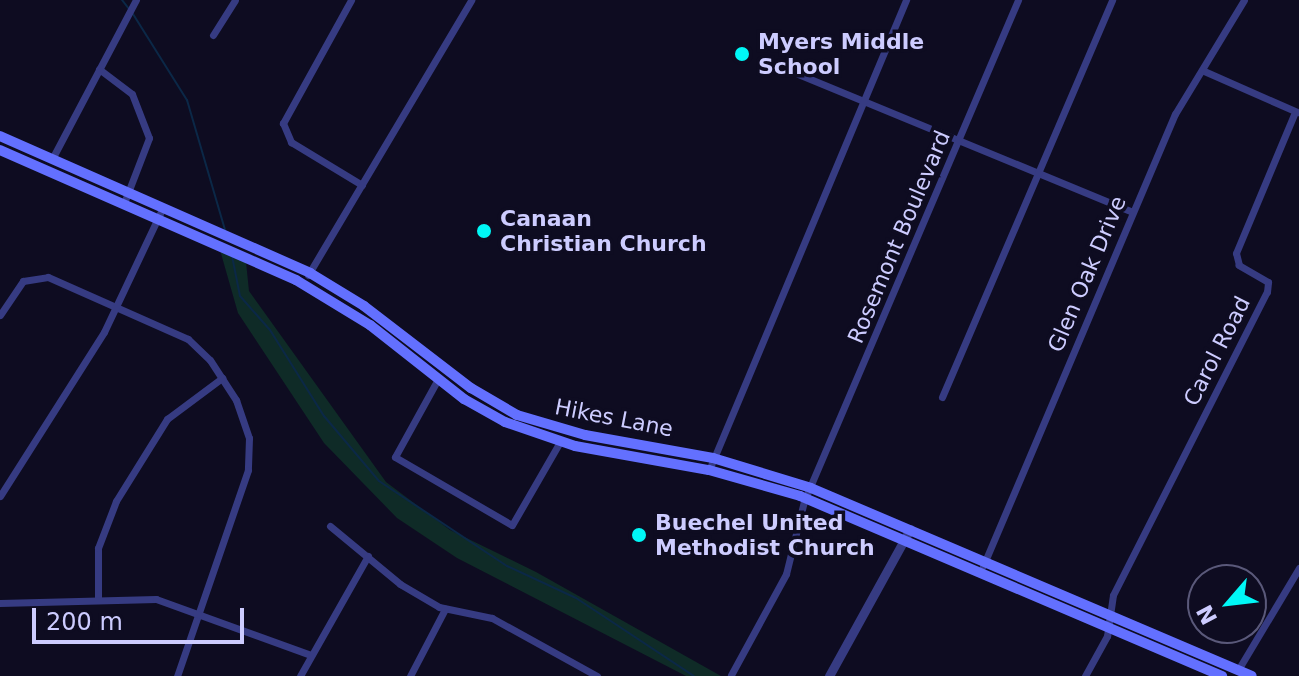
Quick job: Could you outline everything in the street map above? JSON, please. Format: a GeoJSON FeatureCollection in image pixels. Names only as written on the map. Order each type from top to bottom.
{"type":"FeatureCollection","features":[{"type":"Feature","properties":{"kind":"main road","name":"Hikes Lane"},"geometry":{"type":"LineString","coordinates":[[0,136],[129,191],[160,212],[223,246],[301,283],[370,325],[483,411],[560,442],[709,470],[805,498],[1222,676]]}},
{"type":"Feature","properties":{"kind":"main road","name":"Hikes Lane"},"geometry":{"type":"LineString","coordinates":[[0,150],[124,203],[222,233],[310,273],[364,306],[471,388],[517,415],[585,435],[713,458],[811,488],[1252,676]]}},
{"type":"Feature","properties":{"kind":"street"},"geometry":{"type":"LineString","coordinates":[[213,35],[235,0]]}},
{"type":"Feature","properties":{"kind":"street"},"geometry":{"type":"LineString","coordinates":[[351,0],[283,123],[291,142],[362,185]]}},
{"type":"Feature","properties":{"kind":"street"},"geometry":{"type":"LineString","coordinates":[[301,283],[310,273],[471,0]]}},
{"type":"Feature","properties":{"kind":"street"},"geometry":{"type":"LineString","coordinates":[[709,470],[906,0]]}},
{"type":"Feature","properties":{"kind":"street","name":"Rosemont Boulevard"},"geometry":{"type":"LineString","coordinates":[[731,675],[786,574],[805,498],[1018,0]]}},
{"type":"Feature","properties":{"kind":"street"},"geometry":{"type":"LineString","coordinates":[[942,397],[1112,0]]}},
{"type":"Feature","properties":{"kind":"street","name":"Glen Oak Drive"},"geometry":{"type":"LineString","coordinates":[[981,572],[1175,114],[1204,71],[1244,0]]}},
{"type":"Feature","properties":{"kind":"street"},"geometry":{"type":"LineString","coordinates":[[52,159],[135,1]]}},
{"type":"Feature","properties":{"kind":"street"},"geometry":{"type":"LineString","coordinates":[[99,69],[128,89],[147,131],[148,151],[124,203]]}},
{"type":"Feature","properties":{"kind":"street"},"geometry":{"type":"LineString","coordinates":[[1204,71],[1297,112]]}},
{"type":"Feature","properties":{"kind":"street"},"geometry":{"type":"LineString","coordinates":[[798,74],[865,99],[1133,212]]}},
{"type":"Feature","properties":{"kind":"street","name":"Carol Road"},"geometry":{"type":"LineString","coordinates":[[1109,615],[1113,595],[1267,292],[1268,282],[1239,265],[1236,253],[1297,112]]}},
{"type":"Feature","properties":{"kind":"street"},"geometry":{"type":"LineString","coordinates":[[0,496],[16,478],[117,307],[160,212]]}},
{"type":"Feature","properties":{"kind":"street"},"geometry":{"type":"LineString","coordinates":[[0,315],[23,281],[38,276],[117,307],[188,339],[222,378],[243,412],[249,458],[177,676]]}},
{"type":"Feature","properties":{"kind":"street"},"geometry":{"type":"LineString","coordinates":[[98,600],[98,548],[116,501],[167,419],[222,378]]}},
{"type":"Feature","properties":{"kind":"street"},"geometry":{"type":"LineString","coordinates":[[438,379],[395,457],[512,525],[560,442]]}},
{"type":"Feature","properties":{"kind":"street"},"geometry":{"type":"LineString","coordinates":[[330,526],[400,584],[445,609],[492,618],[597,676]]}},
{"type":"Feature","properties":{"kind":"street"},"geometry":{"type":"LineString","coordinates":[[829,676],[910,529]]}},
{"type":"Feature","properties":{"kind":"street"},"geometry":{"type":"LineString","coordinates":[[300,676],[368,556]]}},
{"type":"Feature","properties":{"kind":"street"},"geometry":{"type":"LineString","coordinates":[[1238,670],[1299,568]]}},
{"type":"Feature","properties":{"kind":"street"},"geometry":{"type":"LineString","coordinates":[[0,603],[156,599],[311,655]]}},
{"type":"Feature","properties":{"kind":"street"},"geometry":{"type":"LineString","coordinates":[[410,676],[445,609]]}},
{"type":"Feature","properties":{"kind":"street"},"geometry":{"type":"LineString","coordinates":[[1085,676],[1108,628],[1109,615]]}},
{"type":"Feature","properties":{"kind":"green space"},"geometry":{"type":"Polygon","coordinates":[[[220,250],[246,262],[249,291],[386,482],[450,530],[536,572],[721,676],[686,676],[457,558],[397,518],[324,443],[238,313],[220,250]]]}},
{"type":"Feature","properties":{"kind":"waterway"},"geometry":{"type":"LineString","coordinates":[[122,0],[129,9]]}},
{"type":"Feature","properties":{"kind":"waterway"},"geometry":{"type":"LineString","coordinates":[[133,14],[187,100],[225,230]]}},
{"type":"Feature","properties":{"kind":"waterway"},"geometry":{"type":"LineString","coordinates":[[232,256],[240,296],[270,330],[324,416],[379,481],[507,566],[576,598],[694,676]]}},
{"type":"Feature","properties":{"kind":"place","name":"Myers Middle School"},"geometry":{"type":"Point","coordinates":[742,54]}},
{"type":"Feature","properties":{"kind":"place","name":"Canaan Christian Church"},"geometry":{"type":"Point","coordinates":[484,231]}},
{"type":"Feature","properties":{"kind":"place","name":"Buechel United Methodist Church"},"geometry":{"type":"Point","coordinates":[639,535]}}]}
